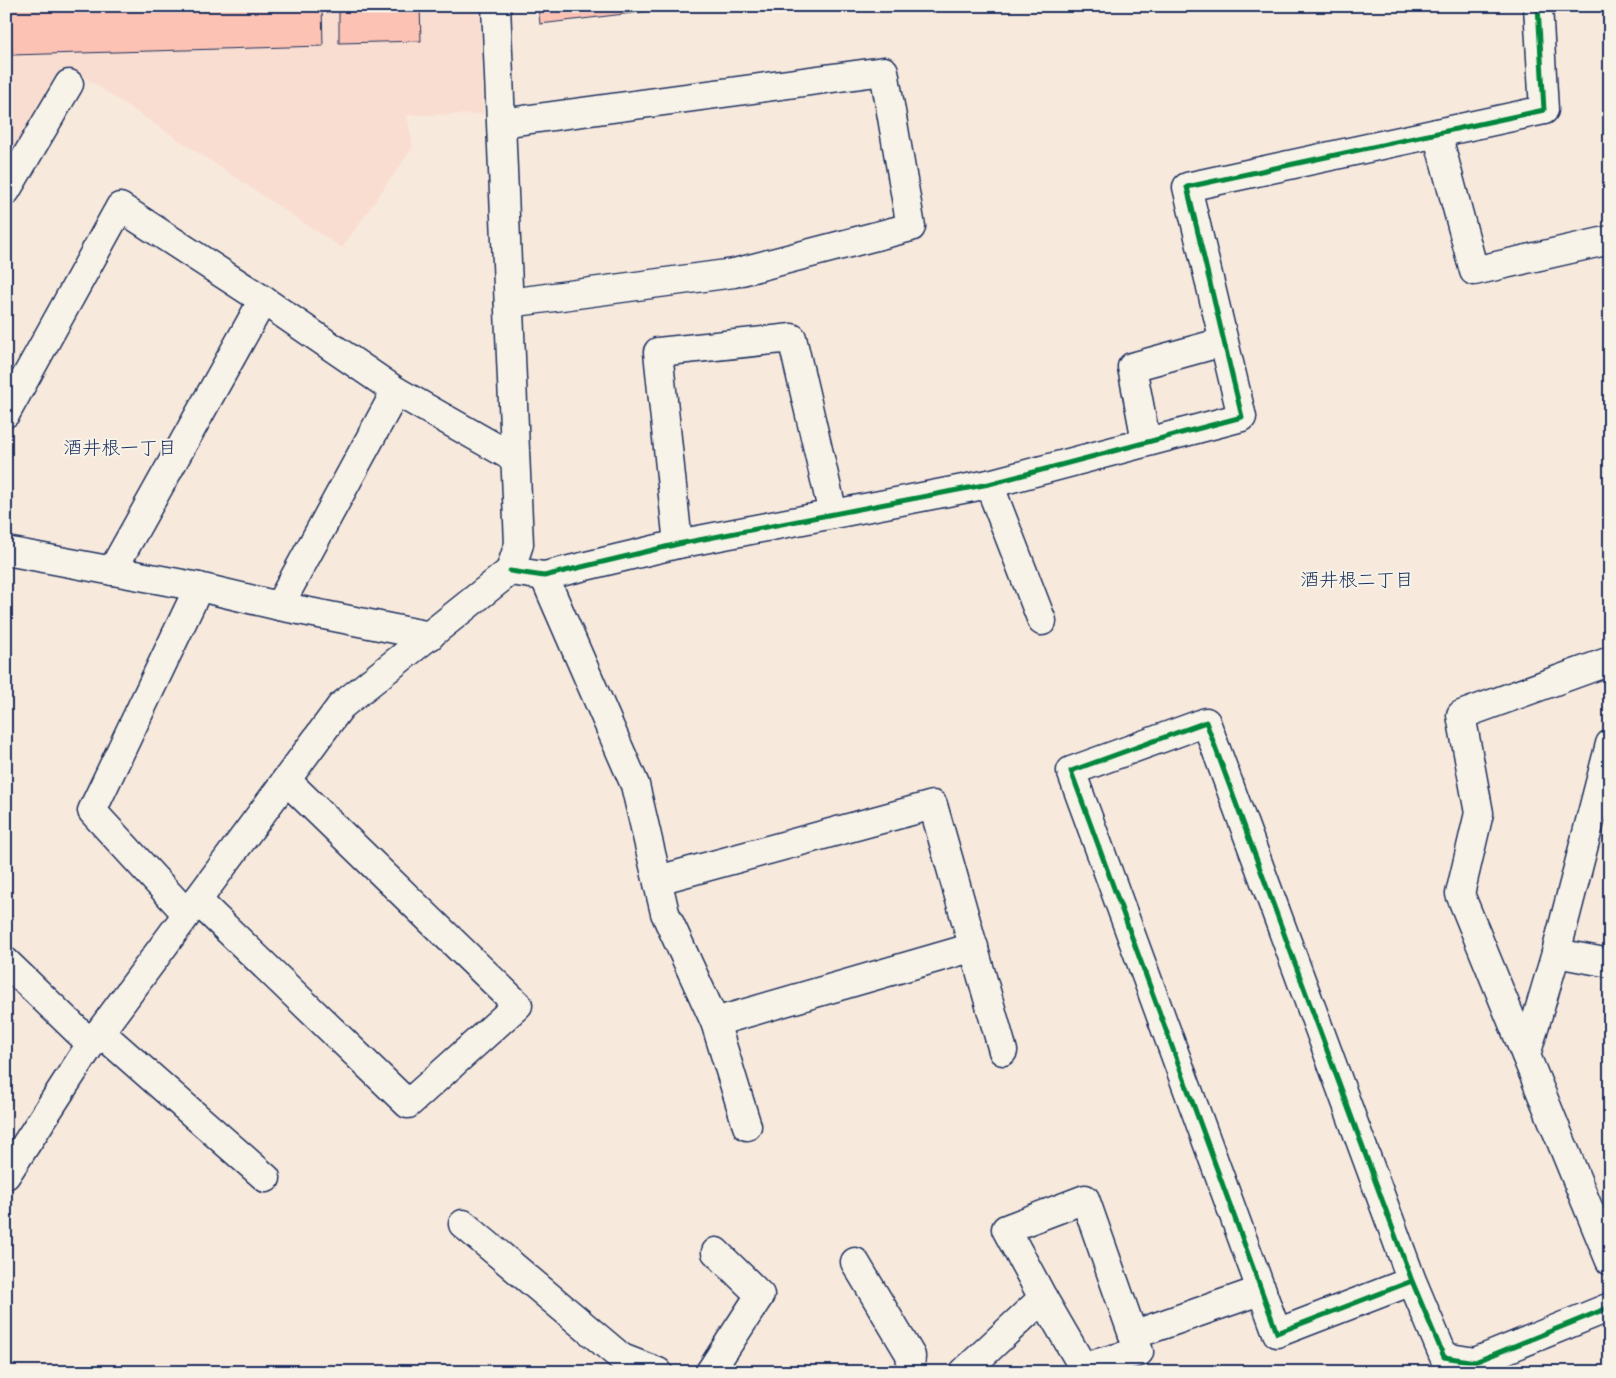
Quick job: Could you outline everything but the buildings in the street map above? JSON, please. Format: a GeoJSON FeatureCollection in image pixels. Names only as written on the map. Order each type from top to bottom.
{"type":"FeatureCollection","features":[{"type":"Feature","properties":{"kind":"street"},"geometry":{"type":"LineString","coordinates":[[6,1175],[96,1038],[341,706],[510,571],[519,544],[496,6]]}},
{"type":"Feature","properties":{"kind":"street"},"geometry":{"type":"LineString","coordinates":[[510,571],[544,576],[678,544],[989,484],[1242,417],[1187,187],[1544,110],[1538,6]]}},
{"type":"Feature","properties":{"kind":"street"},"geometry":{"type":"LineString","coordinates":[[502,123],[884,71],[911,227],[734,272],[509,303]]}},
{"type":"Feature","properties":{"kind":"street"},"geometry":{"type":"LineString","coordinates":[[6,191],[69,84]]}},
{"type":"Feature","properties":{"kind":"street"},"geometry":{"type":"LineString","coordinates":[[1437,133],[1474,271],[1610,240]]}},
{"type":"Feature","properties":{"kind":"street"},"geometry":{"type":"LineString","coordinates":[[6,414],[120,207],[263,300],[396,390],[514,458]]}},
{"type":"Feature","properties":{"kind":"street"},"geometry":{"type":"LineString","coordinates":[[112,571],[263,300]]}},
{"type":"Feature","properties":{"kind":"street"},"geometry":{"type":"LineString","coordinates":[[678,544],[658,352],[792,338],[833,514]]}},
{"type":"Feature","properties":{"kind":"street"},"geometry":{"type":"LineString","coordinates":[[1146,441],[1132,367],[1223,342]]}},
{"type":"Feature","properties":{"kind":"street"},"geometry":{"type":"LineString","coordinates":[[279,606],[396,390]]}},
{"type":"Feature","properties":{"kind":"street"},"geometry":{"type":"LineString","coordinates":[[989,484],[1042,621]]}},
{"type":"Feature","properties":{"kind":"street"},"geometry":{"type":"LineString","coordinates":[[6,551],[199,587],[279,606],[430,636]]}},
{"type":"Feature","properties":{"kind":"street"},"geometry":{"type":"LineString","coordinates":[[544,576],[635,785],[665,912],[716,1022],[747,1126]]}},
{"type":"Feature","properties":{"kind":"street"},"geometry":{"type":"LineString","coordinates":[[199,587],[92,811],[192,907],[408,1104],[518,1005],[286,780]]}},
{"type":"Feature","properties":{"kind":"street"},"geometry":{"type":"LineString","coordinates":[[1610,660],[1461,716],[1479,813],[1460,894],[1610,1261]]}},
{"type":"Feature","properties":{"kind":"street"},"geometry":{"type":"LineString","coordinates":[[1412,1281],[1277,1333],[1071,771],[1206,722],[1412,1281],[1444,1357],[1475,1362],[1610,1307]]}},
{"type":"Feature","properties":{"kind":"street"},"geometry":{"type":"LineString","coordinates":[[1526,1055],[1556,953],[1610,744]]}},
{"type":"Feature","properties":{"kind":"street"},"geometry":{"type":"LineString","coordinates":[[658,880],[933,805],[1003,1051]]}},
{"type":"Feature","properties":{"kind":"street"},"geometry":{"type":"LineString","coordinates":[[716,1022],[974,947]]}},
{"type":"Feature","properties":{"kind":"street"},"geometry":{"type":"LineString","coordinates":[[1556,953],[1610,963]]}},
{"type":"Feature","properties":{"kind":"street"},"geometry":{"type":"LineString","coordinates":[[6,962],[266,1178]]}},
{"type":"Feature","properties":{"kind":"street"},"geometry":{"type":"LineString","coordinates":[[1085,1199],[1133,1336],[1139,1352],[1084,1367],[1043,1298],[1006,1228],[1085,1199]]}},
{"type":"Feature","properties":{"kind":"street"},"geometry":{"type":"LineString","coordinates":[[463,1224],[622,1358],[658,1372]]}},
{"type":"Feature","properties":{"kind":"street"},"geometry":{"type":"LineString","coordinates":[[710,1372],[760,1295],[716,1252]]}},
{"type":"Feature","properties":{"kind":"street"},"geometry":{"type":"LineString","coordinates":[[855,1262],[911,1356],[910,1372]]}},
{"type":"Feature","properties":{"kind":"street"},"geometry":{"type":"LineString","coordinates":[[1133,1336],[1262,1290]]}},
{"type":"Feature","properties":{"kind":"street"},"geometry":{"type":"LineString","coordinates":[[964,1372],[1043,1298]]}},
{"type":"Feature","properties":{"kind":"shaded area"},"geometry":{"type":"Polygon","coordinates":[[[6,6],[480,6],[483,114],[407,115],[413,147],[342,248],[69,67],[6,170],[6,6]]]}},
{"type":"Feature","properties":{"kind":"cycle path"},"geometry":{"type":"LineString","coordinates":[[510,571],[544,576],[678,544],[989,484],[1242,417],[1187,187],[1544,110],[1538,6]]}},
{"type":"Feature","properties":{"kind":"cycle path"},"geometry":{"type":"LineString","coordinates":[[1412,1281],[1277,1333],[1071,771],[1206,722],[1412,1281],[1444,1357],[1475,1362],[1610,1307]]}},
{"type":"Feature","properties":{"kind":"district","name":"酒井根一丁目"},"geometry":{"type":"Point","coordinates":[120,447]}},
{"type":"Feature","properties":{"kind":"district","name":"酒井根二丁目"},"geometry":{"type":"Point","coordinates":[1357,579]}}]}
